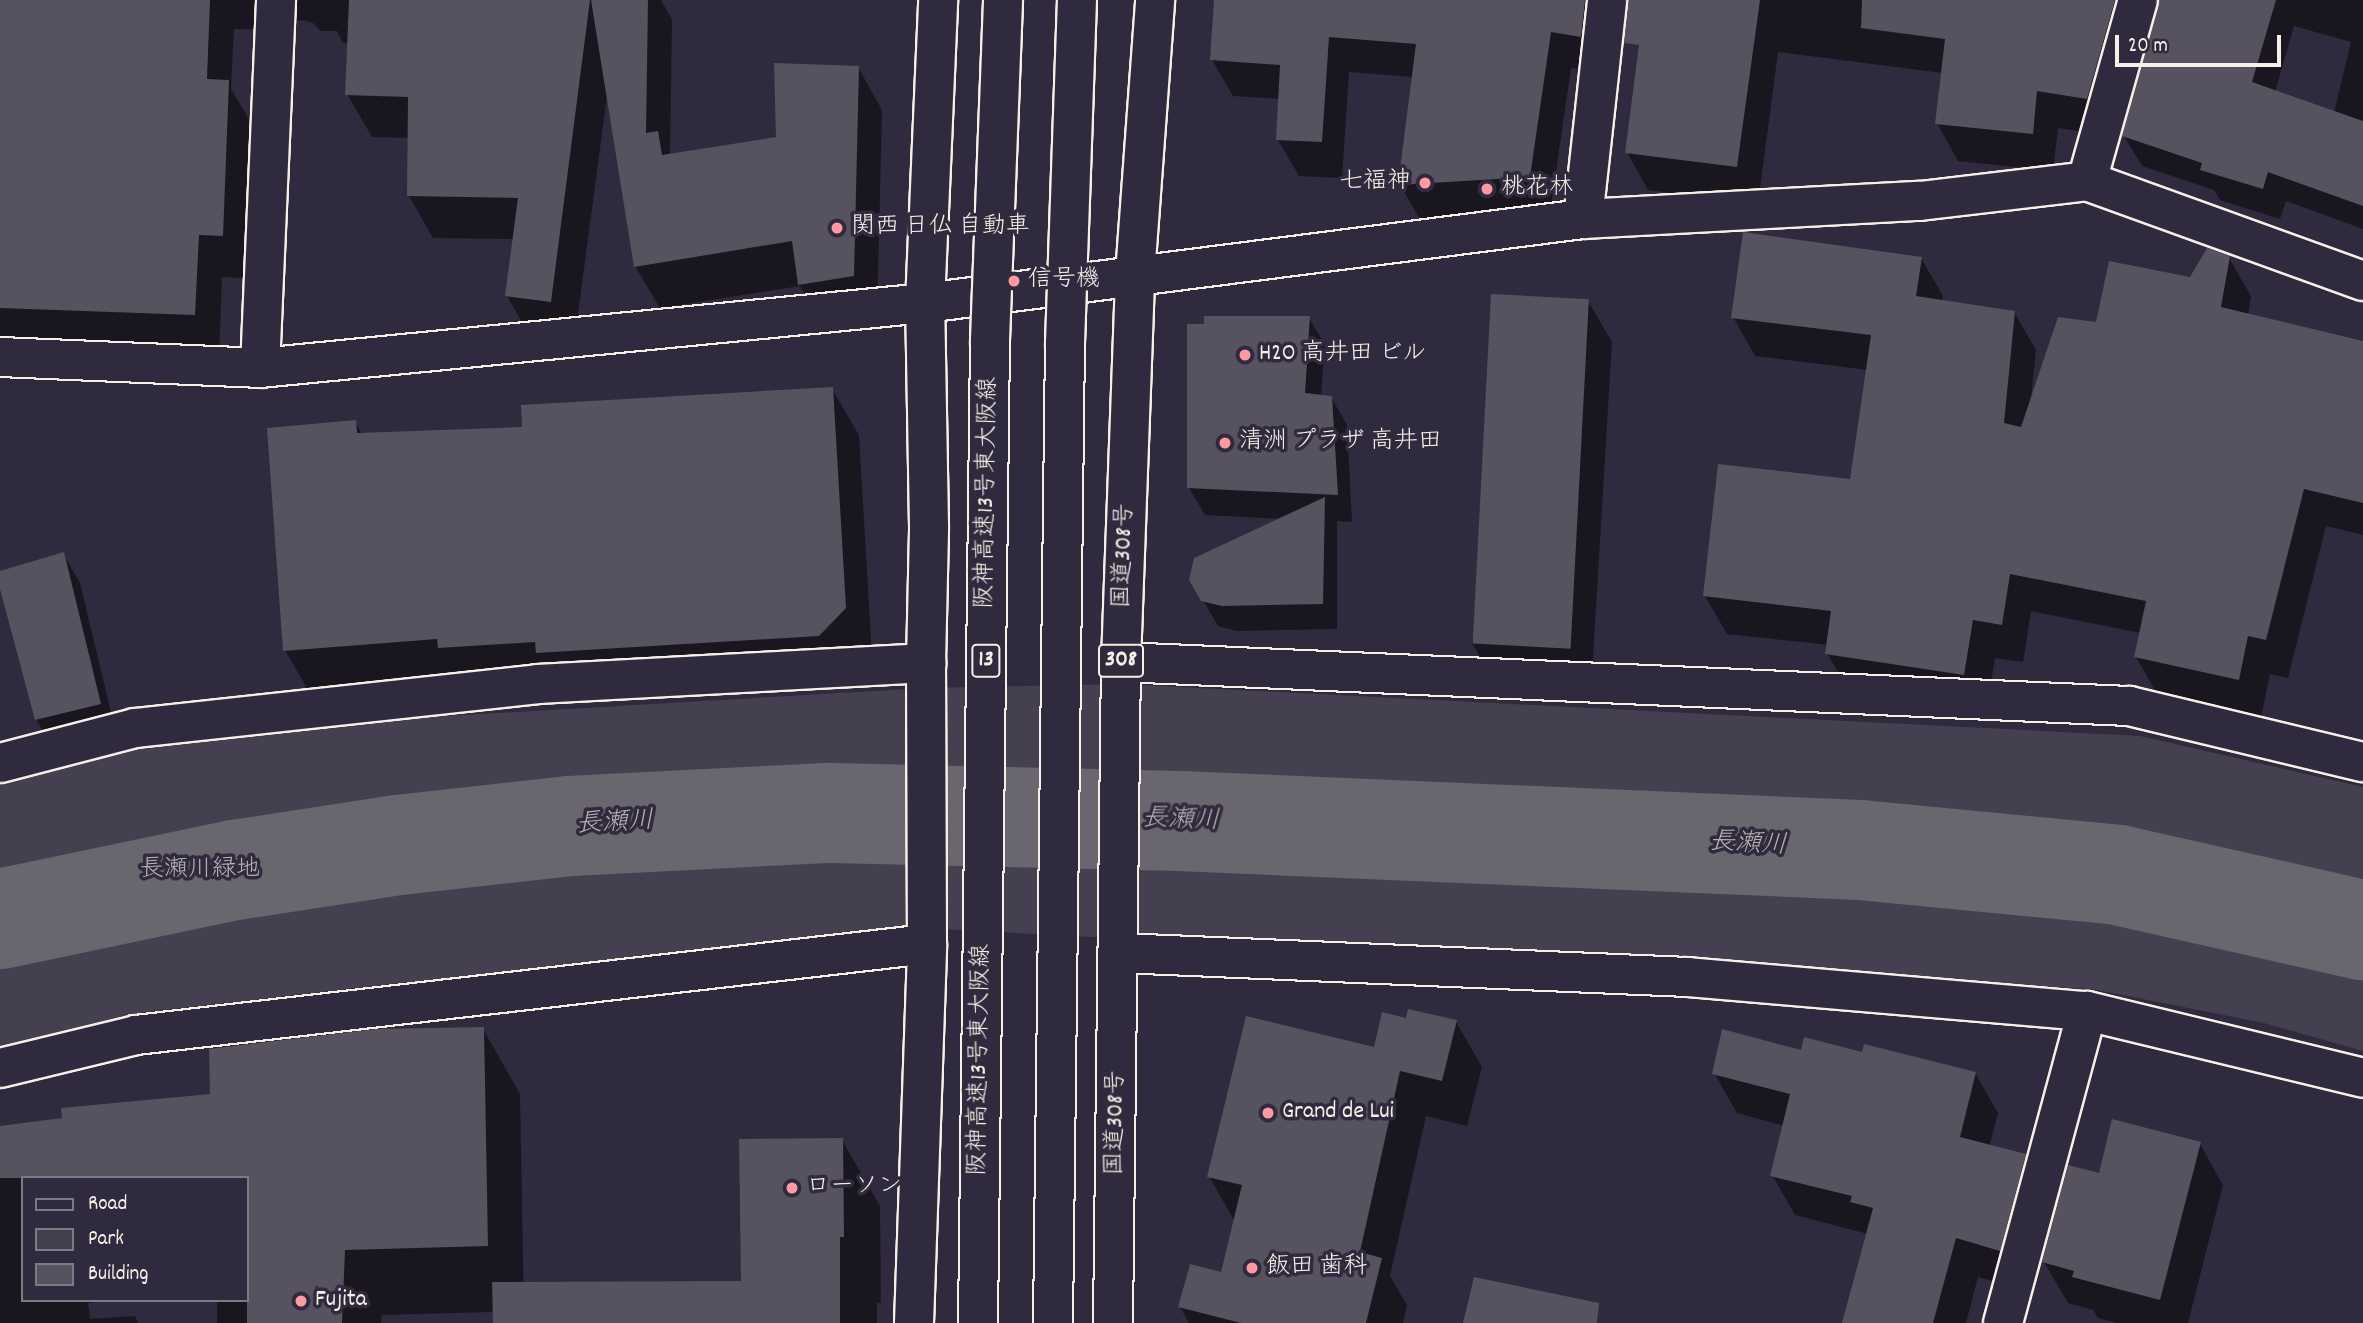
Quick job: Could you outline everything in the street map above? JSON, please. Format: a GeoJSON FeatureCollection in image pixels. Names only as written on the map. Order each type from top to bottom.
{"type":"FeatureCollection","features":[{"type":"Feature","properties":{"kind":"main road"},"geometry":{"type":"LineString","coordinates":[[260,368],[276,0]]}},
{"type":"Feature","properties":{"kind":"main road"},"geometry":{"type":"LineString","coordinates":[[914,1323],[927,944],[926,663],[929,526],[925,303],[938,0]]}},
{"type":"Feature","properties":{"kind":"main road","name":"阪神高速13号東大阪線"},"geometry":{"type":"LineString","coordinates":[[978,1323],[990,340],[1003,0]]}},
{"type":"Feature","properties":{"kind":"main road"},"geometry":{"type":"LineString","coordinates":[[1053,1323],[1065,343],[1077,0]]}},
{"type":"Feature","properties":{"kind":"main road","name":"国道308号"},"geometry":{"type":"LineString","coordinates":[[1113,1323],[1120,953],[1121,662],[1135,275],[1155,0]]}},
{"type":"Feature","properties":{"kind":"main road"},"geometry":{"type":"LineString","coordinates":[[1583,219],[1606,0]]}},
{"type":"Feature","properties":{"kind":"main road"},"geometry":{"type":"LineString","coordinates":[[2087,181],[2138,0]]}},
{"type":"Feature","properties":{"kind":"main road"},"geometry":{"type":"LineString","coordinates":[[0,357],[260,368],[925,303],[1583,219],[1920,201],[2087,181],[2363,281]]}},
{"type":"Feature","properties":{"kind":"main road"},"geometry":{"type":"LineString","coordinates":[[1121,662],[2129,706],[2363,762]]}},
{"type":"Feature","properties":{"kind":"main road"},"geometry":{"type":"LineString","coordinates":[[0,763],[135,728],[538,684],[926,663]]}},
{"type":"Feature","properties":{"kind":"main road"},"geometry":{"type":"LineString","coordinates":[[0,1068],[136,1035],[927,944]]}},
{"type":"Feature","properties":{"kind":"main road"},"geometry":{"type":"LineString","coordinates":[[1120,953],[1687,977],[2087,1011],[2363,1078]]}},
{"type":"Feature","properties":{"kind":"main road"},"geometry":{"type":"LineString","coordinates":[[2003,1323],[2087,1011]]}},
{"type":"Feature","properties":{"kind":"green space","name":"長瀬川緑地"},"geometry":{"type":"Polygon","coordinates":[[[1121,684],[2140,736],[2363,787],[2363,1051],[2264,1023],[2092,989],[902,927],[597,966],[400,983],[139,1013],[0,1047],[0,781],[146,742],[343,722],[926,688],[1121,684]]]}},
{"type":"Feature","properties":{"kind":"building"},"geometry":{"type":"Polygon","coordinates":[[[0,0],[210,0],[207,79],[229,80],[223,236],[199,235],[195,315],[0,308],[0,0]]]}},
{"type":"Feature","properties":{"kind":"building"},"geometry":{"type":"Polygon","coordinates":[[[349,0],[590,0],[551,302],[505,296],[518,198],[407,196],[408,97],[345,95],[349,0]]]}},
{"type":"Feature","properties":{"kind":"building"},"geometry":{"type":"Polygon","coordinates":[[[591,0],[648,0],[646,133],[658,131],[662,155],[776,137],[774,63],[859,66],[854,276],[798,285],[792,241],[634,267],[591,0]]]}},
{"type":"Feature","properties":{"kind":"building"},"geometry":{"type":"Polygon","coordinates":[[[1214,0],[1585,0],[1581,37],[1551,32],[1530,177],[1398,185],[1416,44],[1329,37],[1322,142],[1276,140],[1280,65],[1210,60],[1214,0]]]}},
{"type":"Feature","properties":{"kind":"building"},"geometry":{"type":"Polygon","coordinates":[[[1628,0],[1760,0],[1737,167],[1625,153],[1639,45],[1624,43],[1628,0]]]}},
{"type":"Feature","properties":{"kind":"building"},"geometry":{"type":"Polygon","coordinates":[[[1862,0],[2115,0],[2087,99],[2037,91],[2033,134],[1935,124],[1945,39],[1861,28],[1862,0]]]}},
{"type":"Feature","properties":{"kind":"building"},"geometry":{"type":"Polygon","coordinates":[[[2159,0],[2276,0],[2252,82],[2363,121],[2363,206],[2268,172],[2263,189],[2200,170],[2202,163],[2122,136],[2159,0]]]}},
{"type":"Feature","properties":{"kind":"building"},"geometry":{"type":"Polygon","coordinates":[[[1743,232],[1922,257],[1916,296],[2015,311],[2004,423],[2021,427],[2058,317],[2096,322],[2109,261],[2190,277],[2207,248],[2230,256],[2221,307],[2363,341],[2363,503],[2304,489],[2266,640],[2248,636],[2239,680],[2134,657],[2146,601],[2010,574],[2002,625],[1973,620],[1964,675],[1825,654],[1831,611],[1703,596],[1718,464],[1850,479],[1871,335],[1731,318],[1743,232]]]}},
{"type":"Feature","properties":{"kind":"building"},"geometry":{"type":"Polygon","coordinates":[[[1491,294],[1589,299],[1571,649],[1473,644],[1491,294]]]}},
{"type":"Feature","properties":{"kind":"building"},"geometry":{"type":"Polygon","coordinates":[[[1204,316],[1310,316],[1305,393],[1332,396],[1338,495],[1187,488],[1187,324],[1204,324],[1204,316]]]}},
{"type":"Feature","properties":{"kind":"building"},"geometry":{"type":"Polygon","coordinates":[[[833,387],[846,608],[819,636],[536,653],[535,642],[438,648],[437,639],[283,651],[267,428],[356,420],[357,433],[522,427],[521,405],[833,387]]]}},
{"type":"Feature","properties":{"kind":"building"},"geometry":{"type":"Polygon","coordinates":[[[1325,497],[1323,604],[1222,606],[1201,601],[1189,580],[1194,558],[1325,497]]]}},
{"type":"Feature","properties":{"kind":"building"},"geometry":{"type":"Polygon","coordinates":[[[64,552],[101,704],[35,720],[0,589],[0,571],[64,552]]]}},
{"type":"Feature","properties":{"kind":"building"},"geometry":{"type":"Polygon","coordinates":[[[1408,1009],[1457,1020],[1442,1081],[1400,1071],[1360,1252],[1382,1258],[1366,1323],[1241,1323],[1178,1307],[1190,1264],[1221,1272],[1242,1185],[1207,1177],[1246,1016],[1374,1047],[1382,1012],[1406,1018],[1408,1009]]]}},
{"type":"Feature","properties":{"kind":"building"},"geometry":{"type":"Polygon","coordinates":[[[484,1027],[488,1246],[345,1250],[342,1323],[247,1323],[248,1176],[0,1178],[0,1126],[62,1118],[61,1108],[210,1094],[209,1049],[375,1029],[484,1027]]]}},
{"type":"Feature","properties":{"kind":"building"},"geometry":{"type":"Polygon","coordinates":[[[1722,1029],[1801,1050],[1804,1037],[1862,1052],[1864,1044],[1976,1072],[1960,1137],[2026,1154],[2000,1251],[1956,1238],[1933,1323],[1842,1323],[1873,1208],[1850,1202],[1852,1196],[1770,1176],[1790,1094],[1712,1074],[1722,1029]]]}},
{"type":"Feature","properties":{"kind":"building"},"geometry":{"type":"Polygon","coordinates":[[[2112,1119],[2201,1142],[2160,1300],[2072,1277],[2074,1271],[2042,1262],[2068,1165],[2099,1173],[2112,1119]]]}},
{"type":"Feature","properties":{"kind":"building"},"geometry":{"type":"Polygon","coordinates":[[[843,1138],[844,1237],[840,1237],[840,1323],[493,1323],[492,1282],[741,1281],[739,1139],[843,1138]]]}},
{"type":"Feature","properties":{"kind":"building"},"geometry":{"type":"Polygon","coordinates":[[[1474,1277],[1599,1303],[1597,1323],[1463,1323],[1474,1277]]]}},
{"type":"Feature","properties":{"kind":"waterway","name":"長瀬川"},"geometry":{"type":"LineString","coordinates":[[0,919],[235,870],[398,845],[570,826],[831,813],[1180,821],[1860,850],[2118,875],[2363,930]]}},
{"type":"Feature","properties":{"kind":"place","name":"七福神"},"geometry":{"type":"Point","coordinates":[1425,183]}},
{"type":"Feature","properties":{"kind":"place","name":"桃花林"},"geometry":{"type":"Point","coordinates":[1487,189]}},
{"type":"Feature","properties":{"kind":"place","name":"関西 日仏 自動車"},"geometry":{"type":"Point","coordinates":[837,228]}},
{"type":"Feature","properties":{"kind":"place","name":"信号機"},"geometry":{"type":"Point","coordinates":[1014,281]}},
{"type":"Feature","properties":{"kind":"place","name":"H2O 高井田 ビル"},"geometry":{"type":"Point","coordinates":[1245,355]}},
{"type":"Feature","properties":{"kind":"place","name":"清洲 プラザ 高井田"},"geometry":{"type":"Point","coordinates":[1225,443]}},
{"type":"Feature","properties":{"kind":"place","name":"Grand de Lui"},"geometry":{"type":"Point","coordinates":[1268,1113]}},
{"type":"Feature","properties":{"kind":"place","name":"ローソン"},"geometry":{"type":"Point","coordinates":[792,1188]}},
{"type":"Feature","properties":{"kind":"place","name":"飯田 歯科"},"geometry":{"type":"Point","coordinates":[1252,1268]}},
{"type":"Feature","properties":{"kind":"place","name":"Fujita"},"geometry":{"type":"Point","coordinates":[301,1301]}}]}
